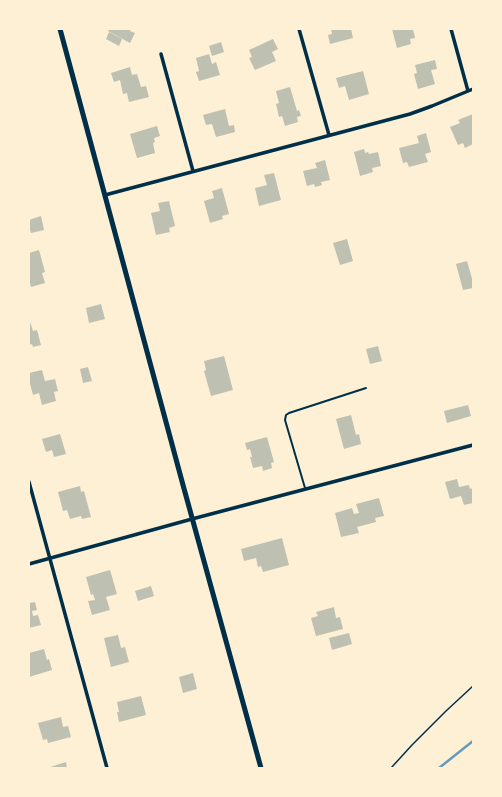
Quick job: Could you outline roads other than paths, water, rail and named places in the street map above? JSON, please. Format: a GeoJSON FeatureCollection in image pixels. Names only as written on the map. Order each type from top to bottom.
{"type":"FeatureCollection","features":[{"type":"Feature","properties":{"kind":"main road"},"geometry":{"type":"LineString","coordinates":[[60,29],[192,519],[261,768]]}},
{"type":"Feature","properties":{"kind":"street"},"geometry":{"type":"LineString","coordinates":[[299,29],[329,135]]}},
{"type":"Feature","properties":{"kind":"street"},"geometry":{"type":"LineString","coordinates":[[451,29],[468,92]]}},
{"type":"Feature","properties":{"kind":"street"},"geometry":{"type":"LineString","coordinates":[[161,54],[193,171]]}},
{"type":"Feature","properties":{"kind":"street"},"geometry":{"type":"LineString","coordinates":[[105,194],[410,114],[473,89]]}},
{"type":"Feature","properties":{"kind":"street"},"geometry":{"type":"LineString","coordinates":[[29,564],[192,519],[473,445]]}},
{"type":"Feature","properties":{"kind":"street"},"geometry":{"type":"LineString","coordinates":[[29,482],[107,768]]}},
{"type":"Feature","properties":{"kind":"lane"},"geometry":{"type":"LineString","coordinates":[[306,490],[286,420],[286,415],[366,388]]}},
{"type":"Feature","properties":{"kind":"waterway"},"geometry":{"type":"LineString","coordinates":[[439,768],[473,741]]}}]}
